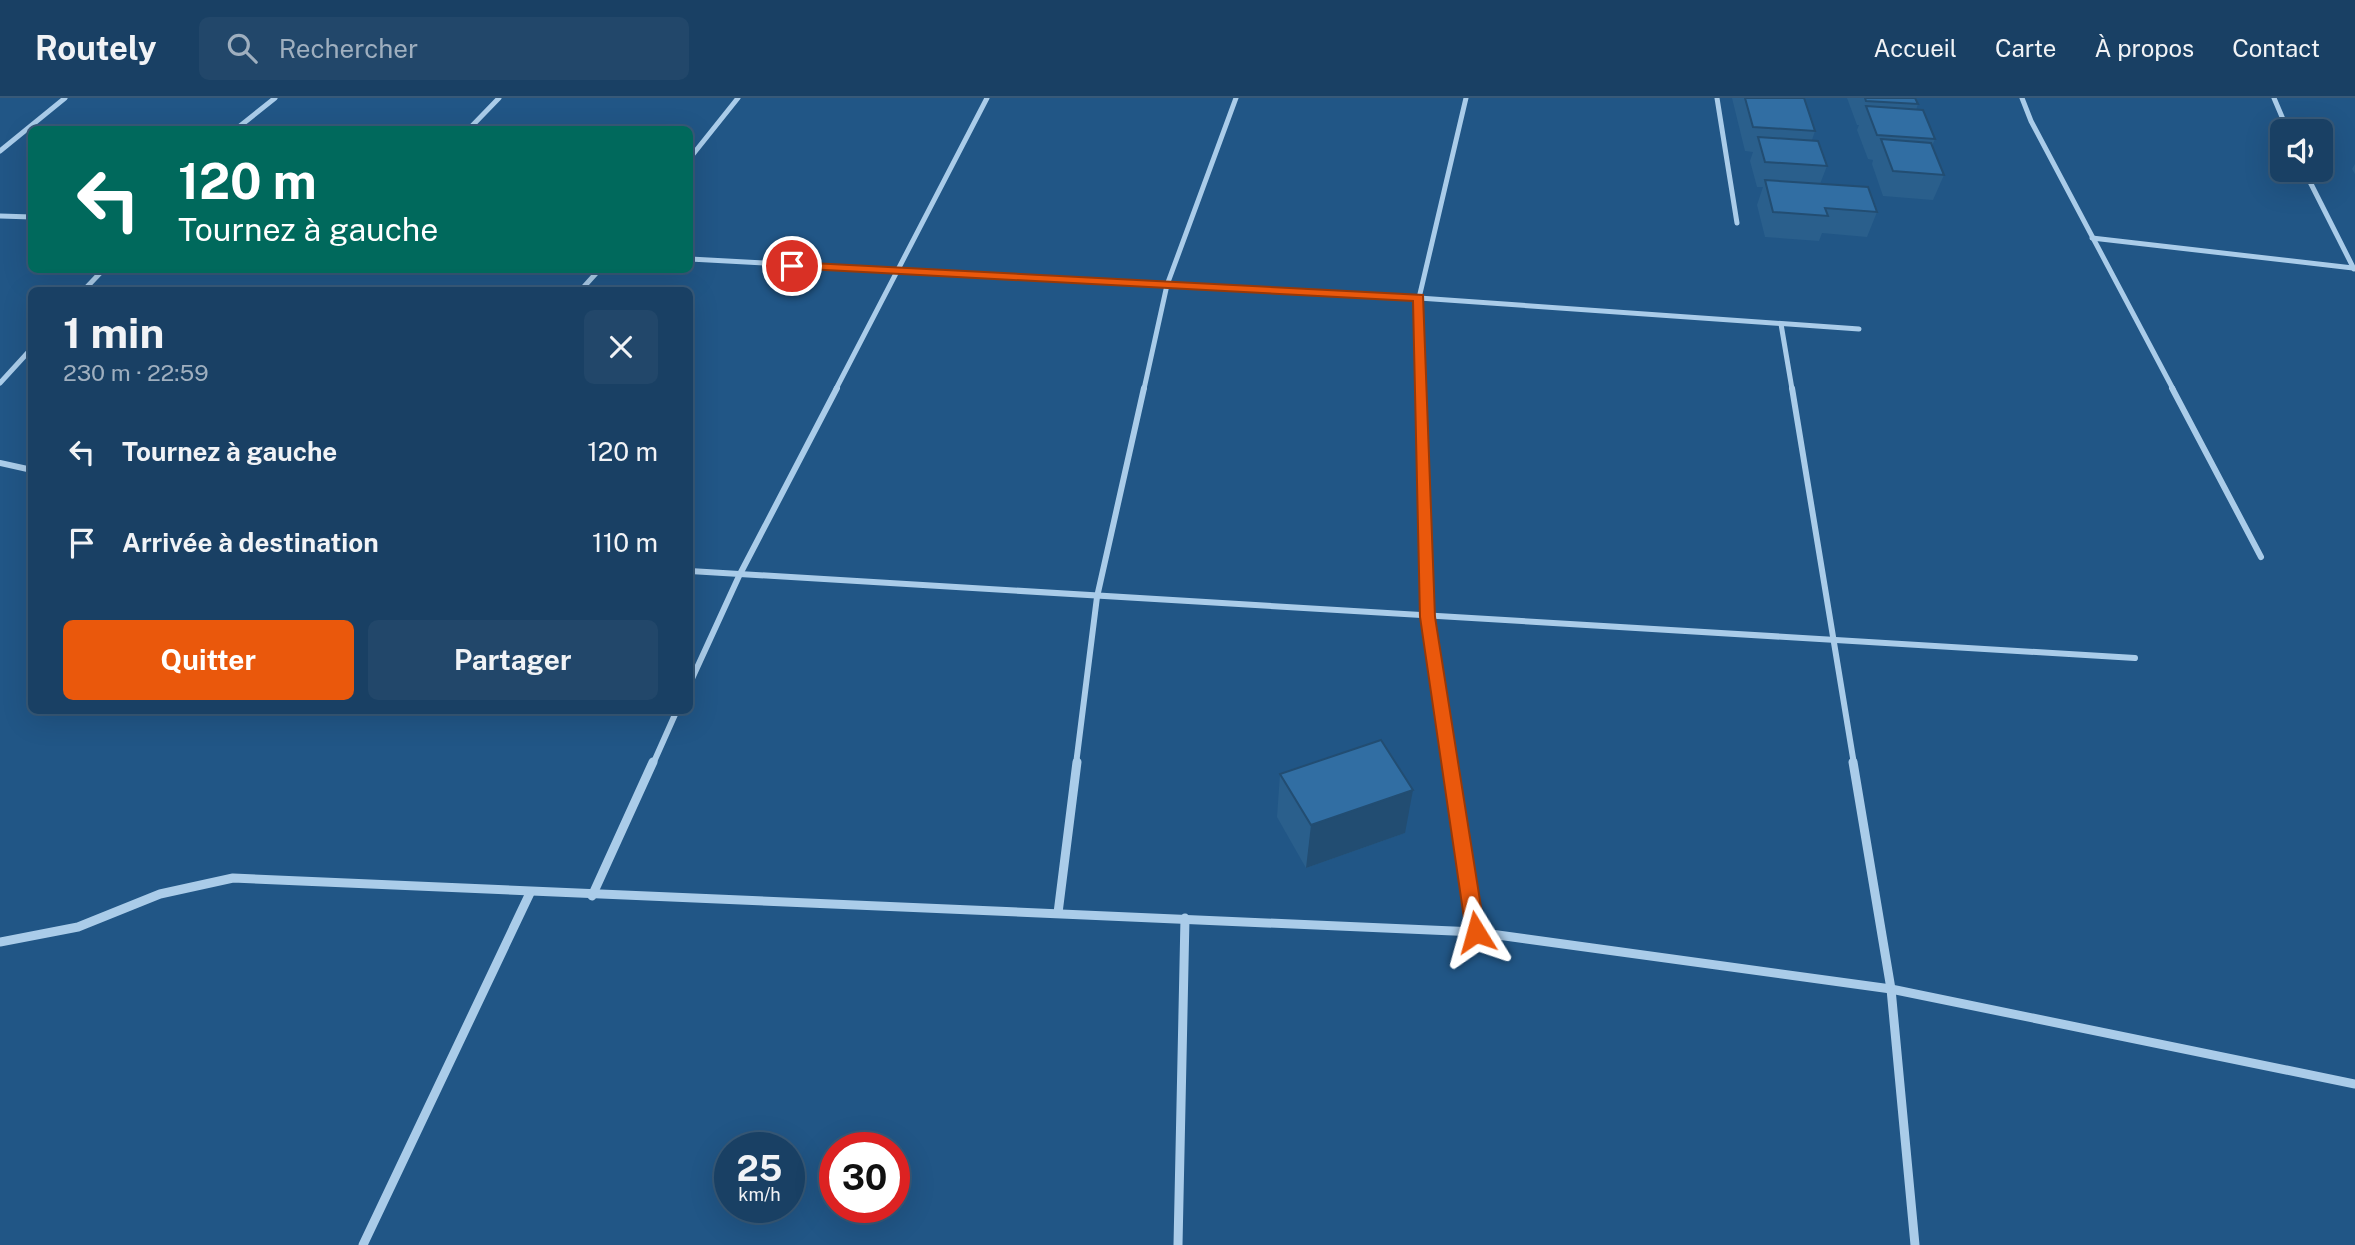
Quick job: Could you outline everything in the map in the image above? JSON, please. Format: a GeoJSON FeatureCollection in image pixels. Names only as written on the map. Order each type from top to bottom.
{"type":"FeatureCollection","features":[{"type":"Feature","properties":{"kind":"street"},"geometry":{"type":"LineString","coordinates":[[31,126],[65,98]]}},
{"type":"Feature","properties":{"kind":"street"},"geometry":{"type":"LineString","coordinates":[[241,126],[275,98]]}},
{"type":"Feature","properties":{"kind":"street"},"geometry":{"type":"LineString","coordinates":[[472,126],[499,98]]}},
{"type":"Feature","properties":{"kind":"street"},"geometry":{"type":"LineString","coordinates":[[693,154],[738,98]]}},
{"type":"Feature","properties":{"kind":"street"},"geometry":{"type":"LineString","coordinates":[[693,676],[739,576],[987,98]]}},
{"type":"Feature","properties":{"kind":"street"},"geometry":{"type":"LineString","coordinates":[[1058,913],[1097,597],[1167,285],[1236,98]]}},
{"type":"Feature","properties":{"kind":"street"},"geometry":{"type":"LineString","coordinates":[[1466,98],[1419,298],[1428,617],[1476,932]]}},
{"type":"Feature","properties":{"kind":"street"},"geometry":{"type":"LineString","coordinates":[[1717,98],[1737,223]]}},
{"type":"Feature","properties":{"kind":"street"},"geometry":{"type":"LineString","coordinates":[[2022,98],[2031,121],[2261,557]]}},
{"type":"Feature","properties":{"kind":"street"},"geometry":{"type":"LineString","coordinates":[[2274,98],[2283,119]]}},
{"type":"Feature","properties":{"kind":"street"},"geometry":{"type":"LineString","coordinates":[[0,151],[28,128]]}},
{"type":"Feature","properties":{"kind":"street"},"geometry":{"type":"LineString","coordinates":[[2310,182],[2354,269]]}},
{"type":"Feature","properties":{"kind":"street"},"geometry":{"type":"LineString","coordinates":[[0,216],[28,217]]}},
{"type":"Feature","properties":{"kind":"street"},"geometry":{"type":"LineString","coordinates":[[2092,238],[2354,269]]}},
{"type":"Feature","properties":{"kind":"street"},"geometry":{"type":"LineString","coordinates":[[693,259],[1419,298],[1859,329]]}},
{"type":"Feature","properties":{"kind":"street"},"geometry":{"type":"LineString","coordinates":[[87,287],[100,273]]}},
{"type":"Feature","properties":{"kind":"street"},"geometry":{"type":"LineString","coordinates":[[584,287],[596,273]]}},
{"type":"Feature","properties":{"kind":"street"},"geometry":{"type":"LineString","coordinates":[[1781,324],[1891,989],[1915,1245]]}},
{"type":"Feature","properties":{"kind":"street"},"geometry":{"type":"LineString","coordinates":[[0,383],[28,352]]}},
{"type":"Feature","properties":{"kind":"street"},"geometry":{"type":"LineString","coordinates":[[0,463],[28,469]]}},
{"type":"Feature","properties":{"kind":"street"},"geometry":{"type":"LineString","coordinates":[[693,571],[2135,658]]}},
{"type":"Feature","properties":{"kind":"street"},"geometry":{"type":"LineString","coordinates":[[592,895],[675,714]]}},
{"type":"Feature","properties":{"kind":"street"},"geometry":{"type":"LineString","coordinates":[[0,942],[78,927],[160,894],[233,878],[1476,932],[1891,989],[2355,1084]]}},
{"type":"Feature","properties":{"kind":"street"},"geometry":{"type":"LineString","coordinates":[[363,1245],[530,893]]}},
{"type":"Feature","properties":{"kind":"street"},"geometry":{"type":"LineString","coordinates":[[1178,1245],[1185,918]]}},
{"type":"Feature","properties":{"kind":"building"},"geometry":{"type":"Polygon","coordinates":[[[1745,98],[1804,98],[1815,131],[1753,127],[1745,98]]]}},
{"type":"Feature","properties":{"kind":"building"},"geometry":{"type":"Polygon","coordinates":[[[1865,98],[1915,98],[1918,104],[1866,101],[1865,98]]]}},
{"type":"Feature","properties":{"kind":"building"},"geometry":{"type":"Polygon","coordinates":[[[1866,106],[1923,110],[1935,139],[1877,135],[1866,106]]]}},
{"type":"Feature","properties":{"kind":"building"},"geometry":{"type":"Polygon","coordinates":[[[1758,137],[1818,141],[1827,166],[1765,162],[1758,137]]]}},
{"type":"Feature","properties":{"kind":"building"},"geometry":{"type":"Polygon","coordinates":[[[1881,139],[1931,143],[1944,175],[1893,171],[1881,139]]]}},
{"type":"Feature","properties":{"kind":"building"},"geometry":{"type":"Polygon","coordinates":[[[1765,180],[1868,187],[1877,212],[1825,208],[1828,216],[1773,212],[1765,180]]]}},
{"type":"Feature","properties":{"kind":"building"},"geometry":{"type":"Polygon","coordinates":[[[1381,740],[1413,790],[1311,825],[1280,774],[1381,740]]]}},
{"type":"Feature","properties":{"kind":"route"},"geometry":{"type":"LineString","coordinates":[[792,266],[1419,298],[1428,617],[1476,932]]}}]}
